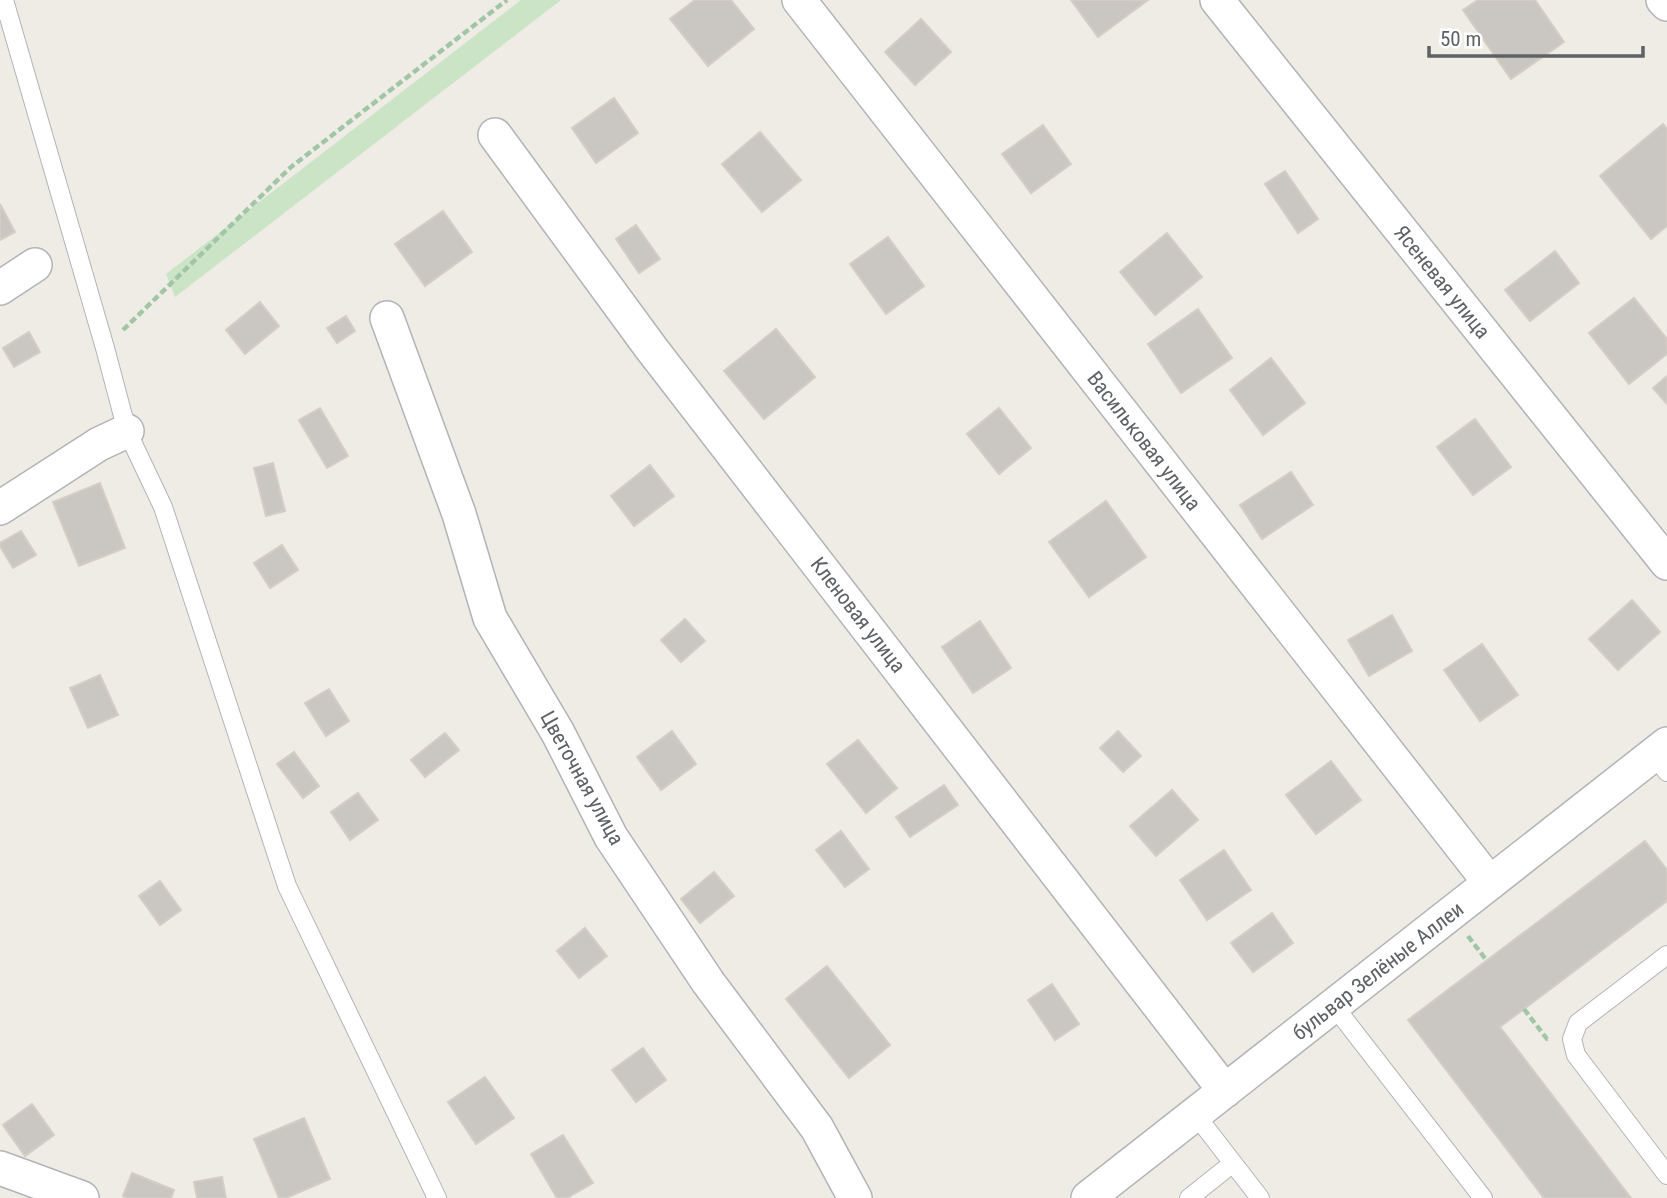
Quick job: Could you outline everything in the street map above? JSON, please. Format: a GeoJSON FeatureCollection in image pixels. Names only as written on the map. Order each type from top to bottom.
{"type":"FeatureCollection","features":[{"type":"Feature","properties":{"kind":"street","name":"Васильковая улица"},"geometry":{"type":"LineString","coordinates":[[799,0],[1490,883]]}},
{"type":"Feature","properties":{"kind":"street","name":"Ясеневая улица"},"geometry":{"type":"LineString","coordinates":[[1217,0],[1667,563]]}},
{"type":"Feature","properties":{"kind":"street"},"geometry":{"type":"LineString","coordinates":[[1663,0],[1667,4]]}},
{"type":"Feature","properties":{"kind":"street","name":"Кленовая улица"},"geometry":{"type":"LineString","coordinates":[[495,135],[651,348],[1225,1091]]}},
{"type":"Feature","properties":{"kind":"street"},"geometry":{"type":"LineString","coordinates":[[0,288],[35,265]]}},
{"type":"Feature","properties":{"kind":"street","name":"Цветочная улица"},"geometry":{"type":"LineString","coordinates":[[387,318],[459,514],[491,618],[558,733],[611,837],[708,982],[817,1128],[855,1198]]}},
{"type":"Feature","properties":{"kind":"street"},"geometry":{"type":"LineString","coordinates":[[0,508],[99,444],[127,431]]}},
{"type":"Feature","properties":{"kind":"street","name":"бульвар Зелёные Аллеи"},"geometry":{"type":"LineString","coordinates":[[1088,1198],[1490,883],[1663,757]]}},
{"type":"Feature","properties":{"kind":"street"},"geometry":{"type":"LineString","coordinates":[[0,1168],[82,1198]]}},
{"type":"Feature","properties":{"kind":"lane"},"geometry":{"type":"LineString","coordinates":[[4,0],[127,431],[163,508],[287,886],[437,1198]]}},
{"type":"Feature","properties":{"kind":"lane"},"geometry":{"type":"LineString","coordinates":[[1667,955],[1578,1023],[1572,1039],[1576,1055],[1667,1175]]}},
{"type":"Feature","properties":{"kind":"lane"},"geometry":{"type":"LineString","coordinates":[[1334,1006],[1483,1198]]}},
{"type":"Feature","properties":{"kind":"lane"},"geometry":{"type":"LineString","coordinates":[[1195,1114],[1259,1198]]}},
{"type":"Feature","properties":{"kind":"lane"},"geometry":{"type":"LineString","coordinates":[[1189,1198],[1233,1163]]}},
{"type":"Feature","properties":{"kind":"path"},"geometry":{"type":"LineString","coordinates":[[105,348],[292,167],[506,0]]}},
{"type":"Feature","properties":{"kind":"path"},"geometry":{"type":"LineString","coordinates":[[1461,927],[1487,961]]}},
{"type":"Feature","properties":{"kind":"path"},"geometry":{"type":"LineString","coordinates":[[1524,1009],[1547,1039],[1572,1039]]}},
{"type":"Feature","properties":{"kind":"green space"},"geometry":{"type":"Polygon","coordinates":[[[521,0],[561,0],[175,297],[166,274],[521,0]]]}},
{"type":"Feature","properties":{"kind":"building"},"geometry":{"type":"Polygon","coordinates":[[[695,0],[731,0],[754,29],[708,66],[670,19],[695,0]]]}},
{"type":"Feature","properties":{"kind":"building"},"geometry":{"type":"Polygon","coordinates":[[[1071,0],[1148,0],[1098,37],[1071,0]]]}},
{"type":"Feature","properties":{"kind":"building"},"geometry":{"type":"Polygon","coordinates":[[[1478,0],[1535,0],[1564,42],[1511,79],[1463,10],[1478,0]]]}},
{"type":"Feature","properties":{"kind":"building"},"geometry":{"type":"Polygon","coordinates":[[[921,19],[951,52],[915,85],[885,52],[921,19]]]}},
{"type":"Feature","properties":{"kind":"building"},"geometry":{"type":"Polygon","coordinates":[[[614,98],[638,133],[596,163],[572,128],[614,98]]]}},
{"type":"Feature","properties":{"kind":"building"},"geometry":{"type":"Polygon","coordinates":[[[1663,124],[1667,129],[1667,226],[1651,239],[1600,176],[1663,124]]]}},
{"type":"Feature","properties":{"kind":"building"},"geometry":{"type":"Polygon","coordinates":[[[1043,125],[1071,164],[1031,193],[1002,154],[1043,125]]]}},
{"type":"Feature","properties":{"kind":"building"},"geometry":{"type":"Polygon","coordinates":[[[760,132],[801,180],[762,212],[722,164],[760,132]]]}},
{"type":"Feature","properties":{"kind":"building"},"geometry":{"type":"Polygon","coordinates":[[[1285,171],[1318,219],[1298,233],[1265,184],[1285,171]]]}},
{"type":"Feature","properties":{"kind":"building"},"geometry":{"type":"Polygon","coordinates":[[[0,204],[15,232],[0,240],[0,204]]]}},
{"type":"Feature","properties":{"kind":"building"},"geometry":{"type":"Polygon","coordinates":[[[443,211],[472,252],[425,286],[395,244],[443,211]]]}},
{"type":"Feature","properties":{"kind":"building"},"geometry":{"type":"Polygon","coordinates":[[[636,225],[660,259],[639,273],[616,239],[636,225]]]}},
{"type":"Feature","properties":{"kind":"building"},"geometry":{"type":"Polygon","coordinates":[[[1167,233],[1202,277],[1155,315],[1120,272],[1167,233]]]}},
{"type":"Feature","properties":{"kind":"building"},"geometry":{"type":"Polygon","coordinates":[[[888,237],[924,286],[886,314],[850,264],[888,237]]]}},
{"type":"Feature","properties":{"kind":"building"},"geometry":{"type":"Polygon","coordinates":[[[1555,251],[1579,283],[1530,321],[1505,290],[1555,251]]]}},
{"type":"Feature","properties":{"kind":"building"},"geometry":{"type":"Polygon","coordinates":[[[1634,298],[1667,339],[1667,354],[1629,384],[1589,333],[1634,298]]]}},
{"type":"Feature","properties":{"kind":"building"},"geometry":{"type":"Polygon","coordinates":[[[260,302],[279,326],[245,354],[226,330],[260,302]]]}},
{"type":"Feature","properties":{"kind":"building"},"geometry":{"type":"Polygon","coordinates":[[[1198,309],[1232,358],[1181,393],[1148,344],[1198,309]]]}},
{"type":"Feature","properties":{"kind":"building"},"geometry":{"type":"Polygon","coordinates":[[[346,316],[355,331],[337,343],[327,328],[346,316]]]}},
{"type":"Feature","properties":{"kind":"building"},"geometry":{"type":"Polygon","coordinates":[[[776,329],[815,377],[764,419],[724,371],[776,329]]]}},
{"type":"Feature","properties":{"kind":"building"},"geometry":{"type":"Polygon","coordinates":[[[29,332],[40,352],[14,367],[3,348],[29,332]]]}},
{"type":"Feature","properties":{"kind":"building"},"geometry":{"type":"Polygon","coordinates":[[[1271,358],[1305,403],[1263,435],[1230,390],[1271,358]]]}},
{"type":"Feature","properties":{"kind":"building"},"geometry":{"type":"Polygon","coordinates":[[[1667,376],[1667,404],[1653,388],[1667,376]]]}},
{"type":"Feature","properties":{"kind":"building"},"geometry":{"type":"Polygon","coordinates":[[[320,408],[348,456],[327,468],[299,420],[320,408]]]}},
{"type":"Feature","properties":{"kind":"building"},"geometry":{"type":"Polygon","coordinates":[[[999,408],[1031,448],[999,474],[967,434],[999,408]]]}},
{"type":"Feature","properties":{"kind":"building"},"geometry":{"type":"Polygon","coordinates":[[[1475,419],[1511,467],[1473,495],[1437,447],[1475,419]]]}},
{"type":"Feature","properties":{"kind":"building"},"geometry":{"type":"Polygon","coordinates":[[[273,463],[285,511],[266,516],[254,468],[273,463]]]}},
{"type":"Feature","properties":{"kind":"building"},"geometry":{"type":"Polygon","coordinates":[[[650,465],[674,496],[634,526],[611,496],[650,465]]]}},
{"type":"Feature","properties":{"kind":"building"},"geometry":{"type":"Polygon","coordinates":[[[1291,472],[1313,505],[1262,539],[1240,505],[1291,472]]]}},
{"type":"Feature","properties":{"kind":"building"},"geometry":{"type":"Polygon","coordinates":[[[100,483],[125,548],[79,566],[53,502],[100,483]]]}},
{"type":"Feature","properties":{"kind":"building"},"geometry":{"type":"Polygon","coordinates":[[[1106,501],[1146,557],[1089,597],[1049,542],[1106,501]]]}},
{"type":"Feature","properties":{"kind":"building"},"geometry":{"type":"Polygon","coordinates":[[[21,531],[36,555],[13,568],[0,543],[21,531]]]}},
{"type":"Feature","properties":{"kind":"building"},"geometry":{"type":"Polygon","coordinates":[[[282,545],[298,570],[270,588],[254,563],[282,545]]]}},
{"type":"Feature","properties":{"kind":"building"},"geometry":{"type":"Polygon","coordinates":[[[1632,600],[1660,632],[1618,670],[1589,639],[1632,600]]]}},
{"type":"Feature","properties":{"kind":"building"},"geometry":{"type":"Polygon","coordinates":[[[1392,615],[1412,651],[1369,676],[1348,640],[1392,615]]]}},
{"type":"Feature","properties":{"kind":"building"},"geometry":{"type":"Polygon","coordinates":[[[685,619],[705,641],[681,662],[661,640],[685,619]]]}},
{"type":"Feature","properties":{"kind":"building"},"geometry":{"type":"Polygon","coordinates":[[[980,621],[1011,668],[973,693],[942,647],[980,621]]]}},
{"type":"Feature","properties":{"kind":"building"},"geometry":{"type":"Polygon","coordinates":[[[1482,644],[1518,695],[1480,721],[1444,670],[1482,644]]]}},
{"type":"Feature","properties":{"kind":"building"},"geometry":{"type":"Polygon","coordinates":[[[100,675],[118,715],[88,728],[70,688],[100,675]]]}},
{"type":"Feature","properties":{"kind":"building"},"geometry":{"type":"Polygon","coordinates":[[[329,689],[349,721],[326,736],[305,703],[329,689]]]}},
{"type":"Feature","properties":{"kind":"building"},"geometry":{"type":"Polygon","coordinates":[[[672,731],[696,764],[661,790],[637,757],[672,731]]]}},
{"type":"Feature","properties":{"kind":"building"},"geometry":{"type":"Polygon","coordinates":[[[1118,731],[1141,756],[1123,772],[1100,748],[1118,731]]]}},
{"type":"Feature","properties":{"kind":"building"},"geometry":{"type":"Polygon","coordinates":[[[445,733],[459,750],[425,777],[411,760],[445,733]]]}},
{"type":"Feature","properties":{"kind":"building"},"geometry":{"type":"Polygon","coordinates":[[[858,740],[897,788],[866,813],[827,764],[858,740]]]}},
{"type":"Feature","properties":{"kind":"building"},"geometry":{"type":"Polygon","coordinates":[[[294,752],[319,786],[303,798],[277,764],[294,752]]]}},
{"type":"Feature","properties":{"kind":"building"},"geometry":{"type":"Polygon","coordinates":[[[1331,761],[1361,800],[1316,834],[1286,795],[1331,761]]]}},
{"type":"Feature","properties":{"kind":"building"},"geometry":{"type":"Polygon","coordinates":[[[944,785],[958,805],[910,837],[896,817],[944,785]]]}},
{"type":"Feature","properties":{"kind":"building"},"geometry":{"type":"Polygon","coordinates":[[[1172,790],[1198,820],[1156,856],[1130,826],[1172,790]]]}},
{"type":"Feature","properties":{"kind":"building"},"geometry":{"type":"Polygon","coordinates":[[[358,793],[378,820],[350,840],[331,812],[358,793]]]}},
{"type":"Feature","properties":{"kind":"building"},"geometry":{"type":"Polygon","coordinates":[[[841,831],[869,869],[845,887],[816,850],[841,831]]]}},
{"type":"Feature","properties":{"kind":"building"},"geometry":{"type":"Polygon","coordinates":[[[1645,841],[1667,870],[1667,901],[1500,1027],[1631,1198],[1544,1198],[1408,1020],[1645,841]]]}},
{"type":"Feature","properties":{"kind":"building"},"geometry":{"type":"Polygon","coordinates":[[[1224,850],[1251,890],[1207,920],[1180,880],[1224,850]]]}},
{"type":"Feature","properties":{"kind":"building"},"geometry":{"type":"Polygon","coordinates":[[[714,872],[734,896],[700,923],[681,899],[714,872]]]}},
{"type":"Feature","properties":{"kind":"building"},"geometry":{"type":"Polygon","coordinates":[[[160,881],[181,910],[160,925],[139,896],[160,881]]]}},
{"type":"Feature","properties":{"kind":"building"},"geometry":{"type":"Polygon","coordinates":[[[1272,913],[1293,943],[1253,972],[1231,943],[1272,913]]]}},
{"type":"Feature","properties":{"kind":"building"},"geometry":{"type":"Polygon","coordinates":[[[585,928],[607,956],[579,978],[557,951],[585,928]]]}},
{"type":"Feature","properties":{"kind":"building"},"geometry":{"type":"Polygon","coordinates":[[[827,966],[890,1045],[849,1078],[786,999],[827,966]]]}},
{"type":"Feature","properties":{"kind":"building"},"geometry":{"type":"Polygon","coordinates":[[[1052,984],[1079,1024],[1055,1040],[1028,1000],[1052,984]]]}},
{"type":"Feature","properties":{"kind":"building"},"geometry":{"type":"Polygon","coordinates":[[[643,1048],[666,1080],[636,1102],[612,1070],[643,1048]]]}},
{"type":"Feature","properties":{"kind":"building"},"geometry":{"type":"Polygon","coordinates":[[[485,1077],[514,1118],[476,1144],[448,1102],[485,1077]]]}},
{"type":"Feature","properties":{"kind":"building"},"geometry":{"type":"Polygon","coordinates":[[[32,1104],[54,1135],[25,1156],[3,1125],[32,1104]]]}},
{"type":"Feature","properties":{"kind":"building"},"geometry":{"type":"Polygon","coordinates":[[[304,1118],[330,1179],[286,1198],[279,1198],[254,1139],[304,1118]]]}},
{"type":"Feature","properties":{"kind":"building"},"geometry":{"type":"Polygon","coordinates":[[[563,1135],[593,1183],[567,1198],[557,1198],[531,1154],[563,1135]]]}},
{"type":"Feature","properties":{"kind":"building"},"geometry":{"type":"Polygon","coordinates":[[[132,1173],[174,1190],[171,1198],[123,1196],[132,1173]]]}},
{"type":"Feature","properties":{"kind":"building"},"geometry":{"type":"Polygon","coordinates":[[[222,1177],[226,1198],[197,1198],[194,1182],[222,1177]]]}}]}
